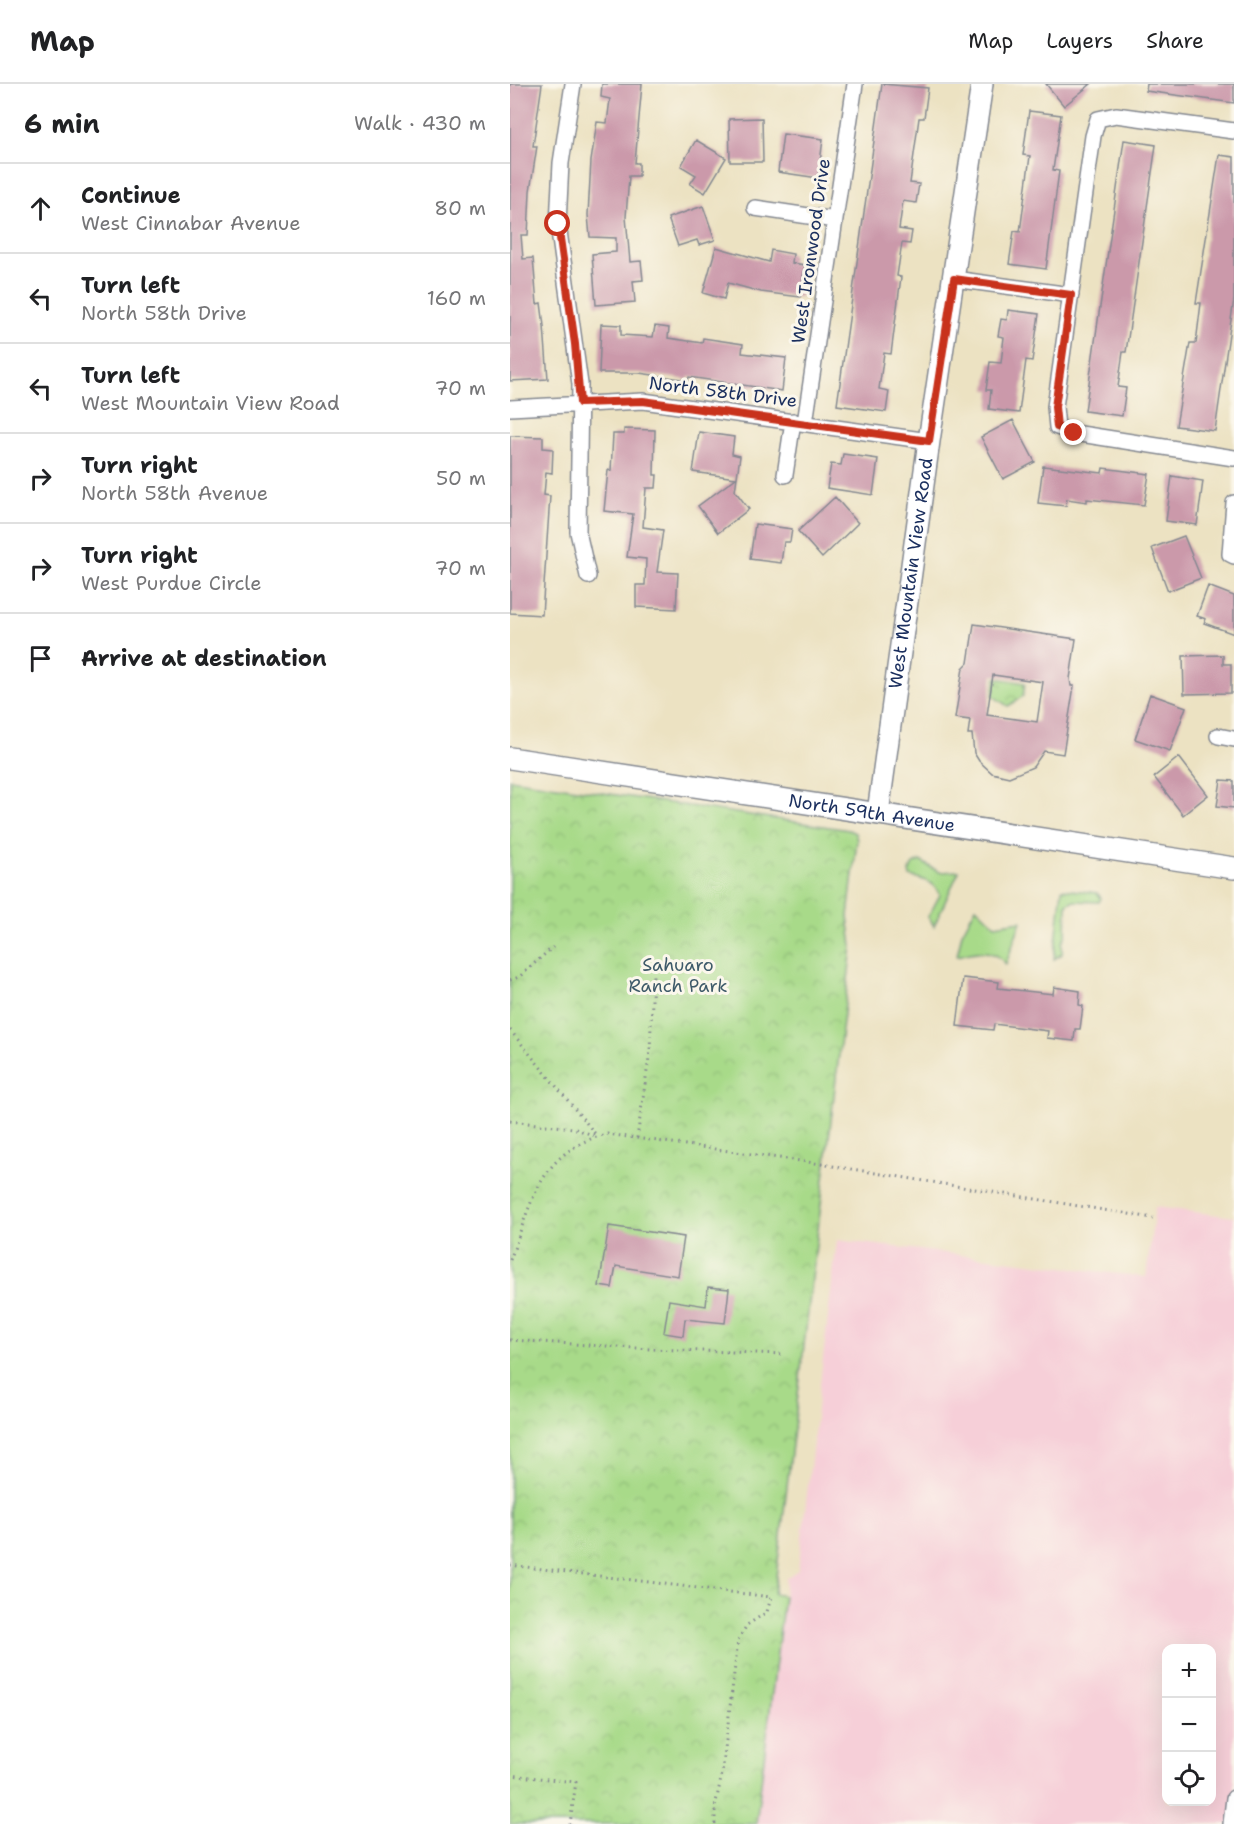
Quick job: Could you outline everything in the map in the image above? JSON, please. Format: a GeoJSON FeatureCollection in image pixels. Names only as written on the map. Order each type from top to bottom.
{"type":"FeatureCollection","features":[{"type":"Feature","properties":{"kind":"street"},"geometry":{"type":"LineString","coordinates":[[573,84],[561,163],[558,224],[575,344],[580,403],[578,532],[588,576]]}},
{"type":"Feature","properties":{"kind":"street","name":"West Ironwood Drive"},"geometry":{"type":"LineString","coordinates":[[785,475],[799,422],[835,220],[855,84]]}},
{"type":"Feature","properties":{"kind":"street","name":"West Mountain View Road"},"geometry":{"type":"LineString","coordinates":[[878,813],[929,441],[982,84]]}},
{"type":"Feature","properties":{"kind":"street"},"geometry":{"type":"LineString","coordinates":[[1234,131],[1116,115],[1098,119],[1093,136],[1055,407],[1057,427],[1074,433],[1234,458]]}},
{"type":"Feature","properties":{"kind":"street"},"geometry":{"type":"LineString","coordinates":[[755,208],[835,220]]}},
{"type":"Feature","properties":{"kind":"street"},"geometry":{"type":"LineString","coordinates":[[954,279],[1071,295]]}},
{"type":"Feature","properties":{"kind":"street","name":"North 58th Drive"},"geometry":{"type":"LineString","coordinates":[[510,408],[643,401],[929,441]]}},
{"type":"Feature","properties":{"kind":"street"},"geometry":{"type":"LineString","coordinates":[[1232,555],[1234,503]]}},
{"type":"Feature","properties":{"kind":"street"},"geometry":{"type":"LineString","coordinates":[[1218,736],[1234,739]]}},
{"type":"Feature","properties":{"kind":"street","name":"North 59th Avenue"},"geometry":{"type":"LineString","coordinates":[[510,758],[1234,868]]}},
{"type":"Feature","properties":{"kind":"street"},"geometry":{"type":"LineString","coordinates":[[1231,1824],[1234,1797]]}},
{"type":"Feature","properties":{"kind":"path"},"geometry":{"type":"LineString","coordinates":[[510,981],[519,977],[553,947]]}},
{"type":"Feature","properties":{"kind":"path"},"geometry":{"type":"LineString","coordinates":[[638,1138],[650,1051],[653,975]]}},
{"type":"Feature","properties":{"kind":"path"},"geometry":{"type":"LineString","coordinates":[[510,1030],[597,1136]]}},
{"type":"Feature","properties":{"kind":"path"},"geometry":{"type":"LineString","coordinates":[[510,1120],[573,1128],[597,1136]]}},
{"type":"Feature","properties":{"kind":"path"},"geometry":{"type":"LineString","coordinates":[[510,1260],[527,1209],[539,1182],[567,1153],[588,1138],[607,1134],[808,1162],[1153,1218]]}},
{"type":"Feature","properties":{"kind":"path"},"geometry":{"type":"LineString","coordinates":[[510,1340],[784,1354]]}},
{"type":"Feature","properties":{"kind":"path"},"geometry":{"type":"LineString","coordinates":[[510,1565],[771,1597],[767,1612],[747,1625],[738,1640],[724,1736],[722,1774],[715,1807],[715,1824]]}},
{"type":"Feature","properties":{"kind":"path"},"geometry":{"type":"LineString","coordinates":[[510,1775],[576,1782],[570,1824]]}},
{"type":"Feature","properties":{"kind":"shaded area"},"geometry":{"type":"Polygon","coordinates":[[[1155,1207],[1234,1217],[1234,1824],[756,1824],[786,1578],[798,1570],[837,1240],[1146,1277],[1155,1207]]]}},
{"type":"Feature","properties":{"kind":"green space"},"geometry":{"type":"Polygon","coordinates":[[[996,678],[1025,683],[1023,696],[1008,706],[993,696],[996,678]]]}},
{"type":"Feature","properties":{"kind":"green space","name":"Sahuaro Ranch Park"},"geometry":{"type":"Polygon","coordinates":[[[510,779],[849,830],[855,833],[857,840],[848,916],[852,946],[774,1594],[784,1596],[756,1824],[510,1824],[510,779]]]}},
{"type":"Feature","properties":{"kind":"green space"},"geometry":{"type":"Polygon","coordinates":[[[920,861],[939,872],[959,871],[934,926],[928,917],[940,895],[938,890],[928,882],[910,876],[909,872],[913,864],[920,861]]]}},
{"type":"Feature","properties":{"kind":"green space"},"geometry":{"type":"Polygon","coordinates":[[[1062,889],[1097,893],[1101,898],[1099,902],[1072,901],[1067,904],[1066,934],[1062,943],[1062,954],[1054,959],[1062,889]]]}},
{"type":"Feature","properties":{"kind":"green space"},"geometry":{"type":"Polygon","coordinates":[[[976,907],[995,925],[1021,921],[1006,964],[995,955],[983,952],[957,956],[962,933],[976,907]]]}},
{"type":"Feature","properties":{"kind":"building"},"geometry":{"type":"Polygon","coordinates":[[[510,84],[542,84],[533,146],[537,146],[530,191],[528,235],[521,235],[523,259],[533,258],[537,304],[541,303],[544,326],[548,379],[510,381],[510,84]]]}},
{"type":"Feature","properties":{"kind":"building"},"geometry":{"type":"Polygon","coordinates":[[[602,84],[642,84],[635,163],[639,163],[639,176],[629,176],[626,217],[630,262],[641,261],[643,280],[633,281],[635,302],[596,305],[592,254],[616,252],[616,238],[590,237],[588,215],[591,161],[597,122],[607,123],[610,99],[601,97],[602,84]]]}},
{"type":"Feature","properties":{"kind":"building"},"geometry":{"type":"Polygon","coordinates":[[[882,84],[928,88],[924,118],[919,118],[910,183],[919,184],[916,203],[903,201],[899,229],[912,231],[910,244],[902,243],[897,276],[901,277],[891,354],[884,353],[879,389],[889,391],[886,412],[837,405],[882,84]]]}},
{"type":"Feature","properties":{"kind":"building"},"geometry":{"type":"Polygon","coordinates":[[[1046,84],[1091,84],[1064,106],[1046,84]]]}},
{"type":"Feature","properties":{"kind":"building"},"geometry":{"type":"Polygon","coordinates":[[[1147,84],[1234,84],[1234,103],[1146,91],[1147,84]]]}},
{"type":"Feature","properties":{"kind":"building"},"geometry":{"type":"Polygon","coordinates":[[[1029,111],[1061,115],[1053,170],[1059,171],[1046,269],[1009,264],[1014,231],[1020,232],[1030,156],[1023,155],[1029,111]]]}},
{"type":"Feature","properties":{"kind":"building"},"geometry":{"type":"Polygon","coordinates":[[[762,118],[763,162],[730,162],[729,119],[762,118]]]}},
{"type":"Feature","properties":{"kind":"building"},"geometry":{"type":"Polygon","coordinates":[[[783,134],[823,139],[818,178],[778,172],[783,134]]]}},
{"type":"Feature","properties":{"kind":"building"},"geometry":{"type":"Polygon","coordinates":[[[696,140],[726,158],[705,193],[690,184],[696,175],[681,166],[696,140]]]}},
{"type":"Feature","properties":{"kind":"building"},"geometry":{"type":"Polygon","coordinates":[[[1124,140],[1156,145],[1126,352],[1123,352],[1118,387],[1126,388],[1122,416],[1085,411],[1124,140]]]}},
{"type":"Feature","properties":{"kind":"building"},"geometry":{"type":"Polygon","coordinates":[[[1219,155],[1234,157],[1234,299],[1215,431],[1176,426],[1190,343],[1196,343],[1201,303],[1196,303],[1219,155]]]}},
{"type":"Feature","properties":{"kind":"building"},"geometry":{"type":"Polygon","coordinates":[[[703,206],[715,240],[699,245],[697,240],[678,246],[668,218],[703,206]]]}},
{"type":"Feature","properties":{"kind":"building"},"geometry":{"type":"Polygon","coordinates":[[[716,247],[769,262],[771,250],[793,254],[792,263],[805,265],[800,297],[761,292],[728,283],[724,299],[703,293],[716,247]]]}},
{"type":"Feature","properties":{"kind":"building"},"geometry":{"type":"Polygon","coordinates":[[[1008,310],[1039,314],[1032,361],[1026,360],[1019,413],[989,409],[991,390],[986,390],[990,362],[1001,363],[1004,337],[998,336],[1001,319],[1007,320],[1008,310]]]}},
{"type":"Feature","properties":{"kind":"building"},"geometry":{"type":"Polygon","coordinates":[[[601,324],[621,325],[621,335],[653,337],[655,326],[669,328],[668,338],[702,343],[703,338],[743,344],[742,353],[786,358],[782,391],[689,377],[688,380],[639,373],[599,373],[601,324]]]}},
{"type":"Feature","properties":{"kind":"building"},"geometry":{"type":"Polygon","coordinates":[[[1013,420],[1035,462],[1003,479],[981,437],[1013,420]]]}},
{"type":"Feature","properties":{"kind":"building"},"geometry":{"type":"Polygon","coordinates":[[[624,429],[655,430],[656,488],[646,488],[643,527],[663,530],[657,572],[678,573],[676,609],[636,607],[636,585],[645,585],[646,559],[627,557],[633,514],[604,511],[608,470],[611,471],[613,434],[624,434],[624,429]]]}},
{"type":"Feature","properties":{"kind":"building"},"geometry":{"type":"Polygon","coordinates":[[[699,432],[734,437],[732,454],[740,456],[735,491],[749,509],[718,533],[698,506],[736,478],[693,472],[699,432]]]}},
{"type":"Feature","properties":{"kind":"building"},"geometry":{"type":"Polygon","coordinates":[[[510,436],[543,437],[543,448],[553,449],[552,473],[546,472],[544,495],[550,496],[542,615],[510,613],[510,436]]]}},
{"type":"Feature","properties":{"kind":"building"},"geometry":{"type":"Polygon","coordinates":[[[843,454],[878,459],[873,495],[827,488],[831,464],[841,465],[843,454]]]}},
{"type":"Feature","properties":{"kind":"building"},"geometry":{"type":"Polygon","coordinates":[[[1043,466],[1102,473],[1103,468],[1149,474],[1144,505],[1087,499],[1087,502],[1067,499],[1066,506],[1038,503],[1043,466]]]}},
{"type":"Feature","properties":{"kind":"building"},"geometry":{"type":"Polygon","coordinates":[[[1172,476],[1203,481],[1197,525],[1166,521],[1172,476]]]}},
{"type":"Feature","properties":{"kind":"building"},"geometry":{"type":"Polygon","coordinates":[[[835,497],[858,523],[822,558],[798,531],[835,497]]]}},
{"type":"Feature","properties":{"kind":"building"},"geometry":{"type":"Polygon","coordinates":[[[755,524],[792,529],[790,542],[784,542],[781,563],[750,559],[755,524]]]}},
{"type":"Feature","properties":{"kind":"building"},"geometry":{"type":"Polygon","coordinates":[[[1184,536],[1201,578],[1168,591],[1152,548],[1184,536]]]}},
{"type":"Feature","properties":{"kind":"building"},"geometry":{"type":"Polygon","coordinates":[[[1208,586],[1234,596],[1234,634],[1204,623],[1206,619],[1197,616],[1208,586]]]}},
{"type":"Feature","properties":{"kind":"building"},"geometry":{"type":"Polygon","coordinates":[[[974,624],[1076,639],[1070,679],[1071,686],[1074,686],[1063,754],[1044,751],[1033,767],[1009,777],[992,773],[979,761],[974,753],[972,734],[968,734],[970,720],[955,718],[963,668],[968,663],[974,624]],[[993,675],[987,715],[1037,722],[1043,682],[993,675]]]}},
{"type":"Feature","properties":{"kind":"building"},"geometry":{"type":"Polygon","coordinates":[[[1223,655],[1223,664],[1231,664],[1231,693],[1184,694],[1183,656],[1223,655]]]}},
{"type":"Feature","properties":{"kind":"building"},"geometry":{"type":"Polygon","coordinates":[[[1150,694],[1186,707],[1170,751],[1135,739],[1150,694]]]}},
{"type":"Feature","properties":{"kind":"building"},"geometry":{"type":"Polygon","coordinates":[[[1179,757],[1208,795],[1183,815],[1154,777],[1179,757]]]}},
{"type":"Feature","properties":{"kind":"building"},"geometry":{"type":"Polygon","coordinates":[[[1221,780],[1234,781],[1234,808],[1217,806],[1221,780]]]}},
{"type":"Feature","properties":{"kind":"building"},"geometry":{"type":"Polygon","coordinates":[[[963,978],[999,982],[998,988],[1053,994],[1054,987],[1080,991],[1079,1005],[1083,1006],[1080,1029],[1075,1029],[1074,1041],[1047,1038],[1048,1031],[994,1024],[993,1030],[957,1026],[963,978]]]}},
{"type":"Feature","properties":{"kind":"building"},"geometry":{"type":"Polygon","coordinates":[[[609,1226],[684,1237],[678,1276],[616,1266],[612,1288],[599,1286],[609,1226]]]}},
{"type":"Feature","properties":{"kind":"building"},"geometry":{"type":"Polygon","coordinates":[[[708,1287],[729,1289],[725,1323],[685,1319],[683,1336],[664,1333],[669,1300],[706,1306],[708,1287]]]}},
{"type":"Feature","properties":{"kind":"route"},"geometry":{"type":"LineString","coordinates":[[558,224],[571,310],[580,384],[580,403],[643,401],[929,441],[954,279],[1071,295],[1055,407],[1057,427],[1074,433]]}}]}
